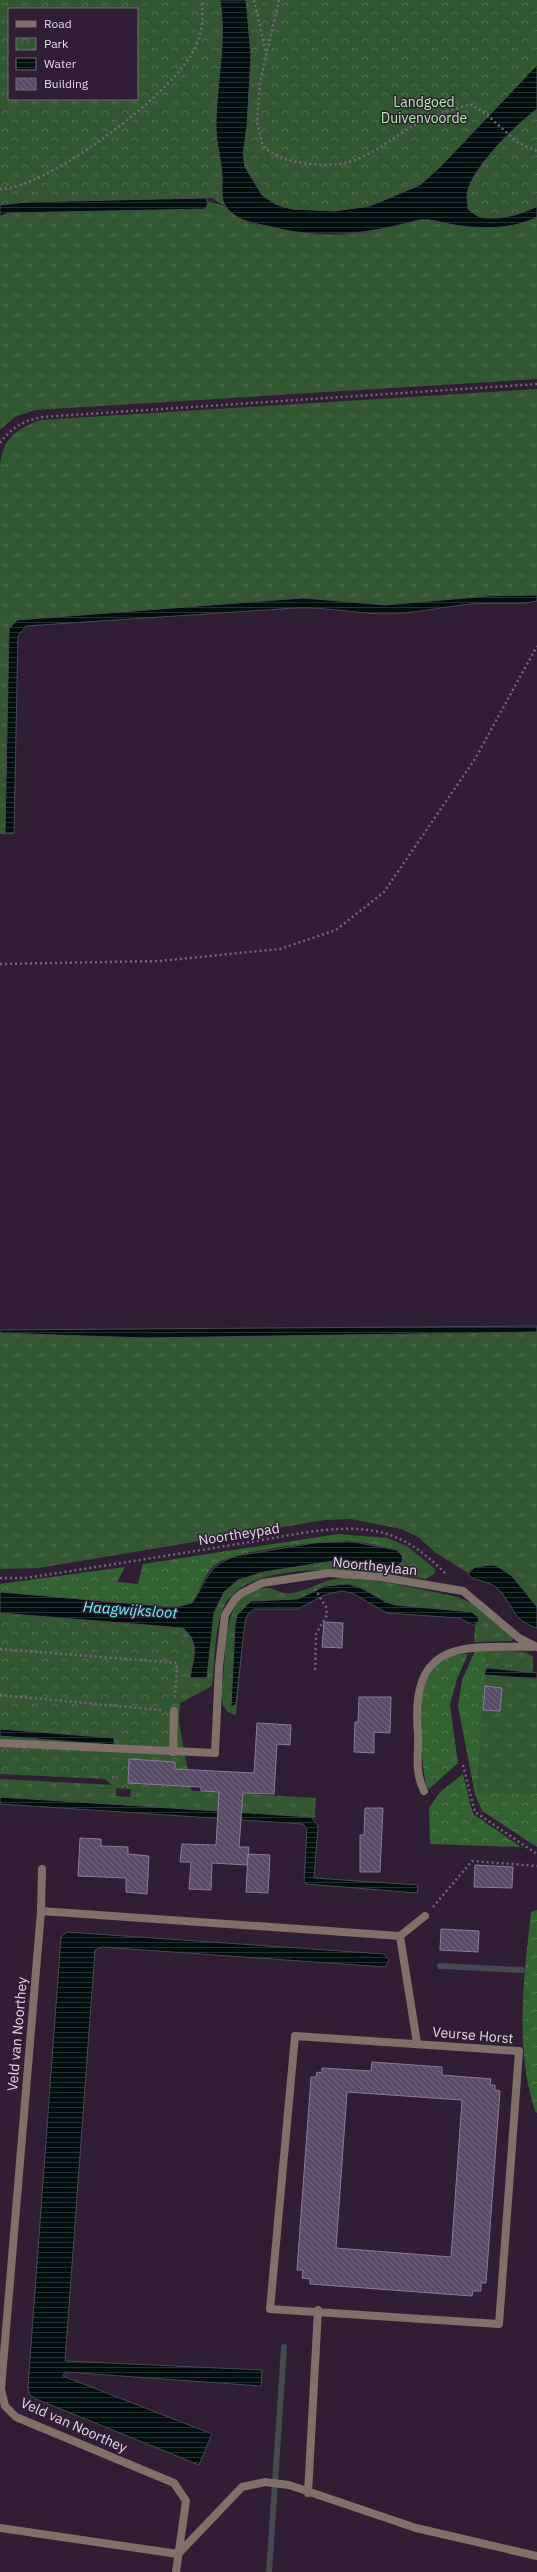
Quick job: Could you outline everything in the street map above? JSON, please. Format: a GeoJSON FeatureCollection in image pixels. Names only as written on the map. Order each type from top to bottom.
{"type":"FeatureCollection","features":[{"type":"Feature","properties":{"kind":"street","name":"Noortheylaan"},"geometry":{"type":"LineString","coordinates":[[173,1752],[215,1753],[223,1629],[230,1606],[242,1593],[262,1583],[329,1573],[381,1577],[463,1591]]}},
{"type":"Feature","properties":{"kind":"street"},"geometry":{"type":"LineString","coordinates":[[463,1591],[519,1638],[536,1647]]}},
{"type":"Feature","properties":{"kind":"street"},"geometry":{"type":"LineString","coordinates":[[424,1791],[417,1776],[417,1705],[420,1685],[426,1671],[443,1656],[459,1648],[474,1646],[536,1647]]}},
{"type":"Feature","properties":{"kind":"street"},"geometry":{"type":"LineString","coordinates":[[0,1743],[173,1752],[174,1711]]}},
{"type":"Feature","properties":{"kind":"street","name":"Veld van Noorthey"},"geometry":{"type":"LineString","coordinates":[[42,1869],[40,1911],[1,2389],[5,2406],[16,2417],[174,2483],[186,2501],[184,2527],[176,2572]]}},
{"type":"Feature","properties":{"kind":"street"},"geometry":{"type":"LineString","coordinates":[[40,1911],[400,1936],[426,1916]]}},
{"type":"Feature","properties":{"kind":"street"},"geometry":{"type":"LineString","coordinates":[[400,1936],[417,2043]]}},
{"type":"Feature","properties":{"kind":"street","name":"Veurse Horst"},"geometry":{"type":"LineString","coordinates":[[295,2036],[417,2043],[518,2051],[499,2324],[318,2310],[270,2309],[295,2036]]}},
{"type":"Feature","properties":{"kind":"street"},"geometry":{"type":"LineString","coordinates":[[308,2492],[318,2310]]}},
{"type":"Feature","properties":{"kind":"street"},"geometry":{"type":"LineString","coordinates":[[0,2528],[178,2554],[242,2487],[265,2482],[289,2485],[416,2528],[537,2556]]}},
{"type":"Feature","properties":{"kind":"path"},"geometry":{"type":"LineString","coordinates":[[0,189],[35,178],[94,146],[130,118],[178,73],[191,56],[201,35],[201,0]]}},
{"type":"Feature","properties":{"kind":"path"},"geometry":{"type":"LineString","coordinates":[[254,0],[267,55]]}},
{"type":"Feature","properties":{"kind":"path"},"geometry":{"type":"LineString","coordinates":[[279,0],[260,82],[258,122],[263,147],[284,161],[327,166],[348,164],[372,152],[420,122],[470,104],[486,113],[517,142],[537,151]]}},
{"type":"Feature","properties":{"kind":"path"},"geometry":{"type":"LineString","coordinates":[[0,443],[10,430],[26,421],[42,417],[537,384]]}},
{"type":"Feature","properties":{"kind":"path"},"geometry":{"type":"LineString","coordinates":[[0,964],[160,961],[280,949],[336,930],[384,892],[475,759],[537,646]]}},
{"type":"Feature","properties":{"kind":"path","name":"Noortheypad"},"geometry":{"type":"LineString","coordinates":[[0,1578],[25,1578],[281,1538],[353,1530],[376,1532],[408,1542],[426,1554],[463,1591]]}},
{"type":"Feature","properties":{"kind":"path"},"geometry":{"type":"LineString","coordinates":[[314,1588],[321,1598],[327,1615],[316,1634],[315,1672]]}},
{"type":"Feature","properties":{"kind":"path"},"geometry":{"type":"LineString","coordinates":[[0,1649],[177,1663],[174,1711],[0,1695]]}},
{"type":"Feature","properties":{"kind":"path"},"geometry":{"type":"LineString","coordinates":[[463,1765],[475,1812],[537,1854]]}},
{"type":"Feature","properties":{"kind":"path"},"geometry":{"type":"LineString","coordinates":[[426,1916],[472,1861],[537,1866]]}},
{"type":"Feature","properties":{"kind":"green space","name":"Landgoed Duivenvoorde"},"geometry":{"type":"Polygon","coordinates":[[[0,0],[537,0],[537,212],[521,219],[469,229],[387,216],[247,221],[212,198],[0,209],[0,0]]]}},
{"type":"Feature","properties":{"kind":"green space"},"geometry":{"type":"Polygon","coordinates":[[[207,201],[224,206],[249,223],[313,234],[340,235],[368,232],[418,220],[481,228],[512,226],[537,217],[537,379],[36,410],[16,416],[0,430],[0,216],[8,213],[208,204],[207,201]]]}},
{"type":"Feature","properties":{"kind":"green space"},"geometry":{"type":"Polygon","coordinates":[[[537,389],[537,595],[488,596],[385,605],[303,598],[17,620],[9,629],[5,834],[0,834],[0,466],[1,457],[7,442],[17,431],[40,420],[537,389]]]}},
{"type":"Feature","properties":{"kind":"green space"},"geometry":{"type":"Polygon","coordinates":[[[537,1332],[537,1607],[520,1585],[497,1566],[475,1567],[468,1573],[436,1553],[418,1537],[401,1529],[351,1519],[325,1520],[39,1568],[0,1569],[0,1333],[145,1338],[537,1332]]]}},
{"type":"Feature","properties":{"kind":"green space"},"geometry":{"type":"Polygon","coordinates":[[[338,1534],[387,1538],[389,1548],[368,1543],[335,1541],[261,1550],[228,1558],[218,1563],[209,1571],[192,1603],[176,1607],[0,1592],[0,1584],[125,1567],[117,1582],[138,1584],[143,1564],[338,1534]]]}},
{"type":"Feature","properties":{"kind":"green space"},"geometry":{"type":"Polygon","coordinates":[[[387,1538],[407,1546],[435,1569],[435,1573],[426,1579],[350,1570],[319,1570],[289,1572],[263,1578],[241,1588],[226,1603],[222,1611],[217,1632],[212,1686],[159,1715],[0,1729],[0,1613],[183,1628],[189,1634],[194,1645],[194,1657],[190,1678],[207,1678],[214,1614],[224,1592],[238,1580],[264,1572],[306,1564],[347,1560],[371,1564],[397,1550],[389,1548],[387,1538]]]}},
{"type":"Feature","properties":{"kind":"green space"},"geometry":{"type":"Polygon","coordinates":[[[344,1578],[386,1582],[458,1597],[471,1603],[514,1638],[511,1641],[474,1642],[475,1625],[477,1624],[472,1612],[395,1605],[360,1587],[347,1584],[334,1585],[298,1599],[246,1604],[236,1715],[228,1712],[223,1703],[222,1697],[227,1631],[235,1606],[242,1597],[253,1591],[266,1588],[285,1593],[299,1592],[329,1580],[344,1578]]]}},
{"type":"Feature","properties":{"kind":"green space"},"geometry":{"type":"Polygon","coordinates":[[[0,1615],[180,1631],[184,1640],[179,1722],[192,1793],[115,1788],[105,1779],[0,1774],[0,1615]]]}},
{"type":"Feature","properties":{"kind":"green space"},"geometry":{"type":"Polygon","coordinates":[[[495,1650],[524,1652],[533,1656],[533,1673],[484,1670],[486,1651],[495,1650]]]}},
{"type":"Feature","properties":{"kind":"green space"},"geometry":{"type":"Polygon","coordinates":[[[475,1651],[486,1651],[477,1793],[537,1794],[537,1847],[482,1811],[475,1794],[458,1706],[462,1680],[475,1651]]]}},
{"type":"Feature","properties":{"kind":"green space"},"geometry":{"type":"Polygon","coordinates":[[[468,1654],[457,1679],[450,1705],[458,1763],[429,1789],[426,1785],[423,1768],[420,1726],[421,1704],[425,1685],[434,1669],[448,1658],[468,1654]]]}},
{"type":"Feature","properties":{"kind":"green space"},"geometry":{"type":"Polygon","coordinates":[[[484,1673],[537,1679],[537,1794],[477,1794],[484,1673]]]}},
{"type":"Feature","properties":{"kind":"green space"},"geometry":{"type":"Polygon","coordinates":[[[463,1774],[473,1814],[521,1847],[430,1844],[429,1808],[440,1792],[463,1774]]]}},
{"type":"Feature","properties":{"kind":"green space"},"geometry":{"type":"Polygon","coordinates":[[[0,1779],[116,1785],[116,1796],[130,1797],[131,1787],[316,1798],[315,1818],[0,1797],[0,1779]]]}},
{"type":"Feature","properties":{"kind":"green space"},"geometry":{"type":"Polygon","coordinates":[[[537,1910],[536,2113],[529,2089],[525,2064],[523,2013],[531,1912],[537,1910]]]}},
{"type":"Feature","properties":{"kind":"water"},"geometry":{"type":"Polygon","coordinates":[[[220,0],[246,0],[251,55],[247,126],[243,154],[245,167],[262,195],[275,204],[291,209],[334,211],[370,206],[420,185],[441,166],[537,65],[537,109],[497,146],[479,168],[472,179],[467,192],[467,197],[468,209],[474,214],[485,218],[500,218],[509,216],[524,212],[537,206],[537,217],[517,224],[486,228],[420,220],[397,226],[361,232],[326,234],[290,231],[253,223],[236,216],[226,207],[223,200],[221,169],[216,133],[216,111],[222,48],[222,16],[220,0]]]}},
{"type":"Feature","properties":{"kind":"water"},"geometry":{"type":"Polygon","coordinates":[[[206,198],[208,204],[205,209],[9,213],[0,216],[0,205],[26,202],[206,198]]]}},
{"type":"Feature","properties":{"kind":"water"},"geometry":{"type":"Polygon","coordinates":[[[537,595],[537,601],[512,604],[470,604],[394,614],[317,608],[295,608],[26,626],[18,636],[14,833],[5,834],[9,629],[17,620],[303,598],[385,605],[488,596],[537,595]]]}},
{"type":"Feature","properties":{"kind":"water"},"geometry":{"type":"Polygon","coordinates":[[[537,1326],[537,1332],[145,1338],[0,1333],[0,1330],[537,1326]]]}},
{"type":"Feature","properties":{"kind":"water","name":"Haagwijksloot"},"geometry":{"type":"Polygon","coordinates":[[[348,1541],[397,1550],[403,1557],[402,1562],[395,1567],[339,1560],[264,1572],[238,1580],[224,1592],[214,1613],[207,1678],[190,1678],[194,1657],[194,1645],[189,1634],[183,1628],[0,1613],[0,1592],[176,1607],[192,1603],[213,1569],[226,1560],[236,1556],[314,1543],[348,1541]]]}},
{"type":"Feature","properties":{"kind":"water"},"geometry":{"type":"Polygon","coordinates":[[[491,1565],[497,1566],[512,1576],[537,1607],[537,1628],[529,1625],[518,1617],[505,1597],[497,1588],[471,1578],[468,1573],[475,1567],[491,1565]]]}},
{"type":"Feature","properties":{"kind":"water"},"geometry":{"type":"Polygon","coordinates":[[[348,1584],[363,1589],[386,1602],[395,1605],[472,1612],[478,1617],[479,1621],[473,1625],[459,1618],[387,1613],[352,1593],[342,1591],[324,1595],[298,1609],[254,1609],[248,1614],[245,1621],[236,1704],[231,1707],[235,1625],[237,1615],[251,1601],[298,1599],[325,1586],[348,1584]]]}},
{"type":"Feature","properties":{"kind":"water"},"geometry":{"type":"Polygon","coordinates":[[[487,1668],[537,1673],[537,1679],[486,1675],[484,1673],[487,1668]]]}},
{"type":"Feature","properties":{"kind":"water"},"geometry":{"type":"Polygon","coordinates":[[[0,1729],[114,1738],[114,1745],[0,1736],[0,1729]]]}},
{"type":"Feature","properties":{"kind":"water"},"geometry":{"type":"Polygon","coordinates":[[[0,1797],[311,1817],[318,1826],[314,1878],[418,1885],[417,1893],[306,1884],[304,1881],[307,1828],[303,1824],[0,1804],[0,1797]]]}},
{"type":"Feature","properties":{"kind":"water"},"geometry":{"type":"Polygon","coordinates":[[[67,1932],[384,1954],[389,1960],[385,1967],[102,1947],[95,1950],[65,2361],[262,2370],[261,2386],[65,2372],[63,2376],[212,2434],[199,2465],[36,2399],[29,2394],[28,2386],[61,1937],[67,1932]]]}},
{"type":"Feature","properties":{"kind":"building"},"geometry":{"type":"Polygon","coordinates":[[[324,1622],[343,1623],[342,1648],[322,1647],[324,1622]]]}},
{"type":"Feature","properties":{"kind":"building"},"geometry":{"type":"Polygon","coordinates":[[[485,1686],[502,1688],[500,1711],[483,1710],[485,1686]]]}},
{"type":"Feature","properties":{"kind":"building"},"geometry":{"type":"Polygon","coordinates":[[[359,1697],[391,1697],[390,1733],[374,1732],[374,1753],[354,1752],[355,1722],[358,1722],[359,1697]]]}},
{"type":"Feature","properties":{"kind":"building"},"geometry":{"type":"Polygon","coordinates":[[[257,1723],[291,1725],[290,1745],[277,1744],[274,1794],[243,1793],[239,1847],[249,1847],[247,1865],[212,1863],[211,1890],[189,1889],[191,1862],[180,1862],[182,1844],[216,1845],[219,1792],[201,1791],[201,1787],[128,1783],[129,1759],[175,1762],[175,1769],[254,1773],[257,1723]]]}},
{"type":"Feature","properties":{"kind":"building"},"geometry":{"type":"Polygon","coordinates":[[[365,1808],[383,1808],[380,1872],[360,1872],[360,1835],[364,1835],[365,1808]]]}},
{"type":"Feature","properties":{"kind":"building"},"geometry":{"type":"Polygon","coordinates":[[[80,1838],[101,1839],[101,1846],[128,1847],[128,1854],[149,1856],[147,1894],[126,1892],[126,1878],[78,1876],[80,1838]]]}},
{"type":"Feature","properties":{"kind":"building"},"geometry":{"type":"Polygon","coordinates":[[[248,1854],[270,1855],[268,1893],[246,1892],[248,1854]]]}},
{"type":"Feature","properties":{"kind":"building"},"geometry":{"type":"Polygon","coordinates":[[[475,1865],[513,1867],[512,1888],[474,1887],[475,1865]]]}},
{"type":"Feature","properties":{"kind":"building"},"geometry":{"type":"Polygon","coordinates":[[[441,1929],[479,1931],[478,1952],[440,1950],[441,1929]]]}},
{"type":"Feature","properties":{"kind":"building"},"geometry":{"type":"Polygon","coordinates":[[[372,2062],[442,2067],[442,2075],[491,2079],[490,2085],[495,2085],[495,2090],[500,2091],[486,2283],[481,2283],[481,2291],[473,2291],[472,2296],[310,2284],[310,2279],[302,2278],[303,2270],[297,2270],[311,2077],[316,2077],[317,2072],[322,2073],[322,2068],[371,2071],[372,2062]],[[347,2092],[336,2248],[451,2257],[462,2100],[347,2092]]]}},
{"type":"Feature","properties":{"kind":"waterway"},"geometry":{"type":"LineString","coordinates":[[440,1966],[522,1970]]}},
{"type":"Feature","properties":{"kind":"waterway"},"geometry":{"type":"LineString","coordinates":[[269,2572],[284,2347]]}}]}
